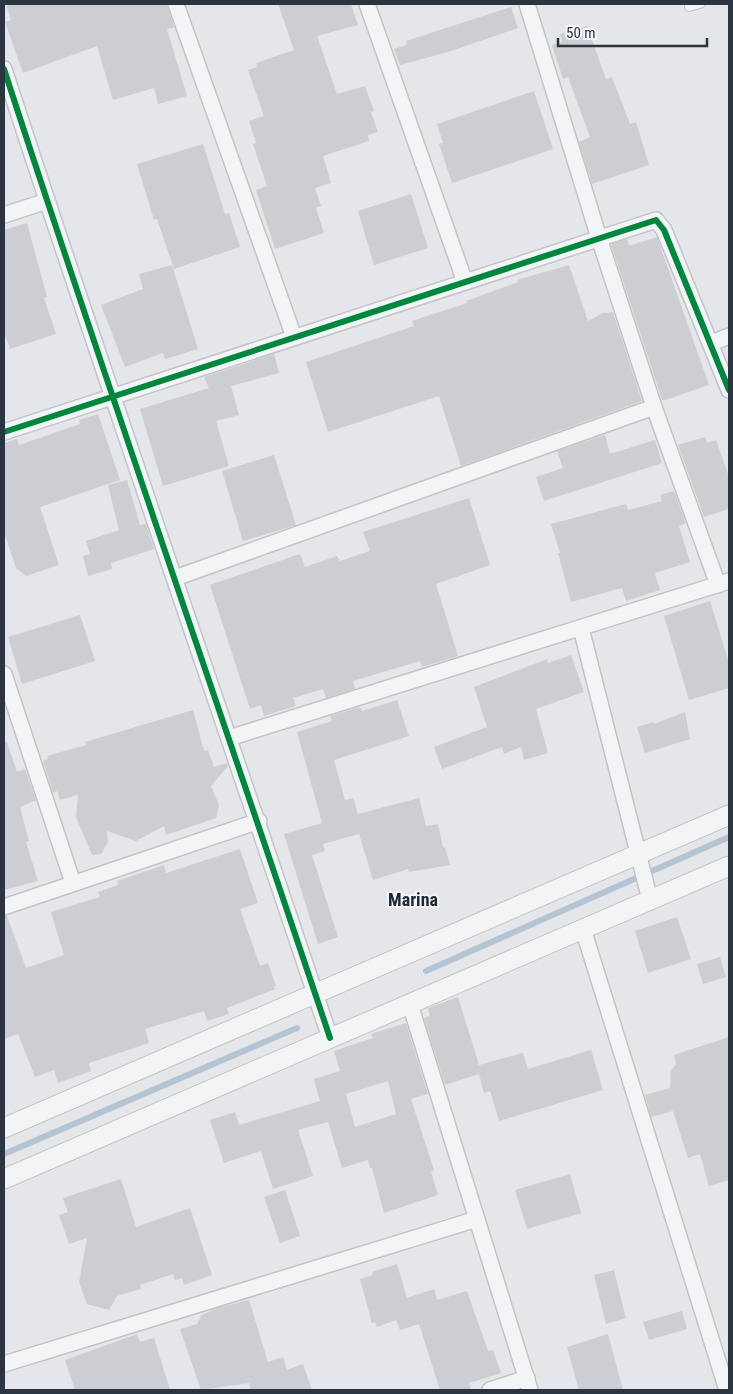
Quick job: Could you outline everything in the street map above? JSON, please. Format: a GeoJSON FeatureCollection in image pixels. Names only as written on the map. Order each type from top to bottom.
{"type":"FeatureCollection","features":[{"type":"Feature","properties":{"kind":"street"},"geometry":{"type":"LineString","coordinates":[[176,4],[294,338]]}},
{"type":"Feature","properties":{"kind":"street"},"geometry":{"type":"LineString","coordinates":[[367,4],[464,282]]}},
{"type":"Feature","properties":{"kind":"street"},"geometry":{"type":"LineString","coordinates":[[229,738],[724,583],[654,407],[598,238],[527,4]]}},
{"type":"Feature","properties":{"kind":"street"},"geometry":{"type":"LineString","coordinates":[[4,69],[111,397],[259,822],[330,1038]]}},
{"type":"Feature","properties":{"kind":"street"},"geometry":{"type":"LineString","coordinates":[[4,215],[46,201]]}},
{"type":"Feature","properties":{"kind":"street"},"geometry":{"type":"LineString","coordinates":[[4,432],[656,220],[664,230],[712,343],[729,390]]}},
{"type":"Feature","properties":{"kind":"street"},"geometry":{"type":"LineString","coordinates":[[712,343],[729,336]]}},
{"type":"Feature","properties":{"kind":"street"},"geometry":{"type":"LineString","coordinates":[[175,578],[654,407]]}},
{"type":"Feature","properties":{"kind":"street"},"geometry":{"type":"LineString","coordinates":[[581,628],[650,900]]}},
{"type":"Feature","properties":{"kind":"street"},"geometry":{"type":"LineString","coordinates":[[4,674],[73,883]]}},
{"type":"Feature","properties":{"kind":"street"},"geometry":{"type":"LineString","coordinates":[[4,1128],[729,815]]}},
{"type":"Feature","properties":{"kind":"street"},"geometry":{"type":"LineString","coordinates":[[4,907],[259,822]]}},
{"type":"Feature","properties":{"kind":"street"},"geometry":{"type":"LineString","coordinates":[[4,1179],[729,866]]}},
{"type":"Feature","properties":{"kind":"street"},"geometry":{"type":"LineString","coordinates":[[583,929],[727,1390]]}},
{"type":"Feature","properties":{"kind":"street"},"geometry":{"type":"LineString","coordinates":[[410,1004],[528,1384],[490,1390]]}},
{"type":"Feature","properties":{"kind":"street"},"geometry":{"type":"LineString","coordinates":[[4,1364],[477,1219]]}},
{"type":"Feature","properties":{"kind":"lane"},"geometry":{"type":"LineString","coordinates":[[689,7],[700,4]]}},
{"type":"Feature","properties":{"kind":"building"},"geometry":{"type":"Polygon","coordinates":[[[6,4],[167,4],[174,27],[167,29],[187,96],[158,104],[154,88],[113,100],[97,46],[23,73],[5,22],[11,20],[6,4]]]}},
{"type":"Feature","properties":{"kind":"building"},"geometry":{"type":"Polygon","coordinates":[[[278,4],[351,4],[358,25],[317,36],[337,94],[365,86],[374,111],[371,112],[378,132],[368,135],[369,141],[323,156],[331,183],[315,188],[321,206],[316,208],[324,233],[275,249],[256,190],[267,186],[253,144],[256,143],[249,121],[264,116],[248,70],[257,67],[256,63],[294,50],[278,4]]]}},
{"type":"Feature","properties":{"kind":"building"},"geometry":{"type":"Polygon","coordinates":[[[511,7],[518,28],[448,52],[400,65],[394,49],[407,45],[406,41],[511,7]]]}},
{"type":"Feature","properties":{"kind":"building"},"geometry":{"type":"Polygon","coordinates":[[[587,26],[606,79],[612,77],[630,124],[636,122],[649,165],[592,184],[579,142],[590,137],[568,77],[563,79],[552,45],[562,42],[560,34],[587,26]]]}},
{"type":"Feature","properties":{"kind":"building"},"geometry":{"type":"Polygon","coordinates":[[[534,91],[553,149],[452,183],[439,144],[443,143],[437,124],[534,91]]]}},
{"type":"Feature","properties":{"kind":"building"},"geometry":{"type":"Polygon","coordinates":[[[203,144],[225,214],[229,213],[240,247],[174,269],[157,219],[154,220],[137,164],[203,144]]]}},
{"type":"Feature","properties":{"kind":"building"},"geometry":{"type":"Polygon","coordinates":[[[411,194],[428,248],[374,265],[358,211],[411,194]]]}},
{"type":"Feature","properties":{"kind":"building"},"geometry":{"type":"Polygon","coordinates":[[[27,223],[47,297],[44,298],[56,334],[10,349],[4,332],[4,230],[27,223]]]}},
{"type":"Feature","properties":{"kind":"building"},"geometry":{"type":"Polygon","coordinates":[[[657,237],[709,385],[665,400],[662,400],[611,244],[627,239],[629,246],[657,237]]]}},
{"type":"Feature","properties":{"kind":"building"},"geometry":{"type":"Polygon","coordinates":[[[172,265],[198,349],[165,359],[163,353],[125,367],[101,305],[143,289],[139,274],[172,265]]]}},
{"type":"Feature","properties":{"kind":"building"},"geometry":{"type":"Polygon","coordinates":[[[569,265],[588,321],[603,313],[613,312],[642,401],[461,466],[439,396],[328,432],[306,362],[414,326],[412,321],[467,303],[466,301],[518,282],[517,280],[569,265]]]}},
{"type":"Feature","properties":{"kind":"building"},"geometry":{"type":"Polygon","coordinates":[[[274,354],[279,373],[231,386],[239,415],[216,421],[229,466],[163,486],[140,409],[209,388],[204,377],[274,354]]]}},
{"type":"Feature","properties":{"kind":"building"},"geometry":{"type":"Polygon","coordinates":[[[98,414],[120,480],[40,507],[59,565],[26,576],[16,568],[4,532],[4,443],[17,439],[19,445],[80,424],[79,420],[98,414]]]}},
{"type":"Feature","properties":{"kind":"building"},"geometry":{"type":"Polygon","coordinates":[[[605,435],[610,454],[655,440],[662,463],[544,501],[536,477],[563,468],[557,451],[605,435]]]}},
{"type":"Feature","properties":{"kind":"building"},"geometry":{"type":"Polygon","coordinates":[[[705,437],[707,443],[716,440],[729,477],[729,509],[704,517],[678,445],[705,437]]]}},
{"type":"Feature","properties":{"kind":"building"},"geometry":{"type":"Polygon","coordinates":[[[274,455],[296,525],[243,541],[222,471],[274,455]]]}},
{"type":"Feature","properties":{"kind":"building"},"geometry":{"type":"Polygon","coordinates":[[[127,480],[140,525],[146,524],[154,549],[111,563],[112,569],[88,576],[83,556],[90,554],[86,541],[119,530],[108,485],[127,480]]]}},
{"type":"Feature","properties":{"kind":"building"},"geometry":{"type":"Polygon","coordinates":[[[674,491],[686,523],[679,526],[690,562],[655,573],[660,590],[626,601],[622,588],[571,602],[558,553],[560,553],[551,524],[626,504],[628,510],[662,501],[660,495],[674,491]]]}},
{"type":"Feature","properties":{"kind":"building"},"geometry":{"type":"Polygon","coordinates":[[[469,498],[490,565],[436,584],[458,656],[422,667],[420,661],[353,681],[355,689],[326,698],[323,689],[293,698],[296,706],[264,716],[261,705],[250,709],[210,585],[300,554],[305,567],[337,556],[340,561],[370,551],[363,532],[469,498]]]}},
{"type":"Feature","properties":{"kind":"building"},"geometry":{"type":"Polygon","coordinates":[[[710,601],[729,663],[729,688],[689,700],[664,616],[710,601]]]}},
{"type":"Feature","properties":{"kind":"building"},"geometry":{"type":"Polygon","coordinates":[[[80,615],[95,661],[22,684],[8,637],[80,615]]]}},
{"type":"Feature","properties":{"kind":"building"},"geometry":{"type":"Polygon","coordinates":[[[571,655],[584,692],[536,709],[548,753],[524,760],[521,747],[504,754],[502,747],[442,769],[434,747],[487,727],[474,687],[547,659],[548,663],[571,655]]]}},
{"type":"Feature","properties":{"kind":"building"},"geometry":{"type":"Polygon","coordinates":[[[397,700],[409,736],[334,760],[345,800],[353,798],[358,814],[419,798],[426,826],[438,824],[443,848],[445,847],[450,865],[409,872],[408,869],[373,880],[359,834],[323,844],[325,851],[312,855],[338,937],[318,944],[284,834],[322,823],[297,732],[332,721],[330,716],[360,707],[362,711],[397,700]]]}},
{"type":"Feature","properties":{"kind":"building"},"geometry":{"type":"Polygon","coordinates":[[[193,710],[204,751],[208,750],[214,767],[227,763],[228,766],[211,786],[219,805],[216,818],[166,835],[164,826],[136,841],[107,831],[108,842],[101,854],[92,855],[76,817],[78,795],[60,800],[57,791],[53,793],[43,761],[48,759],[47,756],[86,745],[85,742],[193,710]]]}},
{"type":"Feature","properties":{"kind":"building"},"geometry":{"type":"Polygon","coordinates":[[[685,712],[690,739],[645,753],[637,727],[654,722],[654,724],[685,712]]]}},
{"type":"Feature","properties":{"kind":"building"},"geometry":{"type":"Polygon","coordinates":[[[4,742],[7,742],[17,772],[25,769],[36,800],[20,807],[29,841],[26,842],[38,881],[4,890],[4,742]]]}},
{"type":"Feature","properties":{"kind":"building"},"geometry":{"type":"Polygon","coordinates":[[[240,849],[258,903],[240,909],[260,966],[268,963],[276,986],[274,987],[275,989],[227,1008],[229,1014],[207,1021],[204,1011],[145,1029],[149,1043],[89,1063],[91,1071],[58,1083],[54,1070],[35,1077],[18,1034],[4,1039],[4,916],[7,916],[26,968],[64,955],[51,912],[100,897],[98,892],[118,885],[117,881],[164,865],[166,873],[240,849]]]}},
{"type":"Feature","properties":{"kind":"building"},"geometry":{"type":"Polygon","coordinates":[[[677,917],[691,959],[648,973],[635,931],[677,917]]]}},
{"type":"Feature","properties":{"kind":"building"},"geometry":{"type":"Polygon","coordinates":[[[720,957],[726,977],[703,984],[697,964],[720,957]]]}},
{"type":"Feature","properties":{"kind":"building"},"geometry":{"type":"Polygon","coordinates":[[[458,997],[479,1065],[523,1053],[528,1069],[591,1050],[603,1090],[499,1121],[490,1091],[484,1093],[479,1074],[445,1085],[424,1018],[430,1016],[428,1008],[458,997]]]}},
{"type":"Feature","properties":{"kind":"building"},"geometry":{"type":"Polygon","coordinates":[[[406,1023],[428,1094],[411,1099],[434,1170],[431,1172],[438,1195],[384,1213],[372,1168],[370,1168],[368,1160],[342,1168],[328,1122],[298,1130],[313,1176],[273,1189],[261,1151],[224,1163],[210,1120],[235,1112],[239,1125],[320,1101],[314,1079],[340,1071],[334,1051],[373,1038],[371,1034],[406,1023]],[[388,1081],[346,1094],[355,1127],[396,1114],[388,1081]]]}},
{"type":"Feature","properties":{"kind":"building"},"geometry":{"type":"Polygon","coordinates":[[[729,1037],[729,1180],[709,1186],[700,1154],[688,1158],[673,1111],[651,1117],[645,1095],[670,1088],[671,1071],[676,1064],[674,1055],[729,1037]]]}},
{"type":"Feature","properties":{"kind":"building"},"geometry":{"type":"Polygon","coordinates":[[[570,1174],[581,1213],[527,1229],[515,1190],[570,1174]]]}},
{"type":"Feature","properties":{"kind":"building"},"geometry":{"type":"Polygon","coordinates":[[[121,1179],[136,1227],[190,1208],[212,1275],[184,1285],[182,1278],[175,1280],[173,1274],[140,1285],[141,1289],[117,1296],[109,1310],[87,1304],[79,1282],[87,1238],[69,1244],[59,1215],[68,1212],[63,1198],[121,1179]]]}},
{"type":"Feature","properties":{"kind":"building"},"geometry":{"type":"Polygon","coordinates":[[[285,1190],[300,1236],[280,1243],[264,1197],[285,1190]]]}},
{"type":"Feature","properties":{"kind":"building"},"geometry":{"type":"Polygon","coordinates":[[[397,1264],[407,1298],[434,1289],[437,1300],[467,1291],[488,1351],[493,1350],[501,1373],[469,1383],[471,1390],[440,1390],[419,1324],[400,1330],[396,1320],[377,1327],[375,1322],[372,1323],[360,1279],[373,1275],[372,1272],[397,1264]]]}},
{"type":"Feature","properties":{"kind":"building"},"geometry":{"type":"Polygon","coordinates":[[[614,1270],[626,1318],[606,1324],[594,1275],[614,1270]]]}},
{"type":"Feature","properties":{"kind":"building"},"geometry":{"type":"Polygon","coordinates":[[[249,1300],[268,1362],[283,1357],[287,1370],[303,1364],[312,1390],[251,1390],[249,1383],[201,1390],[180,1329],[197,1324],[201,1316],[214,1309],[249,1300]]]}},
{"type":"Feature","properties":{"kind":"building"},"geometry":{"type":"Polygon","coordinates":[[[682,1311],[687,1329],[649,1340],[643,1322],[682,1311]]]}},
{"type":"Feature","properties":{"kind":"building"},"geometry":{"type":"Polygon","coordinates":[[[137,1334],[140,1342],[154,1338],[170,1390],[75,1390],[65,1360],[137,1334]]]}},
{"type":"Feature","properties":{"kind":"building"},"geometry":{"type":"Polygon","coordinates":[[[608,1334],[623,1390],[579,1390],[567,1347],[608,1334]]]}},
{"type":"Feature","properties":{"kind":"waterway"},"geometry":{"type":"LineString","coordinates":[[426,971],[729,837]]}},
{"type":"Feature","properties":{"kind":"waterway"},"geometry":{"type":"LineString","coordinates":[[4,1154],[297,1028]]}},
{"type":"Feature","properties":{"kind":"cycle path"},"geometry":{"type":"LineString","coordinates":[[4,69],[84,312],[330,1038]]}},
{"type":"Feature","properties":{"kind":"cycle path"},"geometry":{"type":"LineString","coordinates":[[4,432],[656,220],[664,230],[729,390]]}},
{"type":"Feature","properties":{"kind":"district","name":"Marina"},"geometry":{"type":"Point","coordinates":[413,899]}}]}
